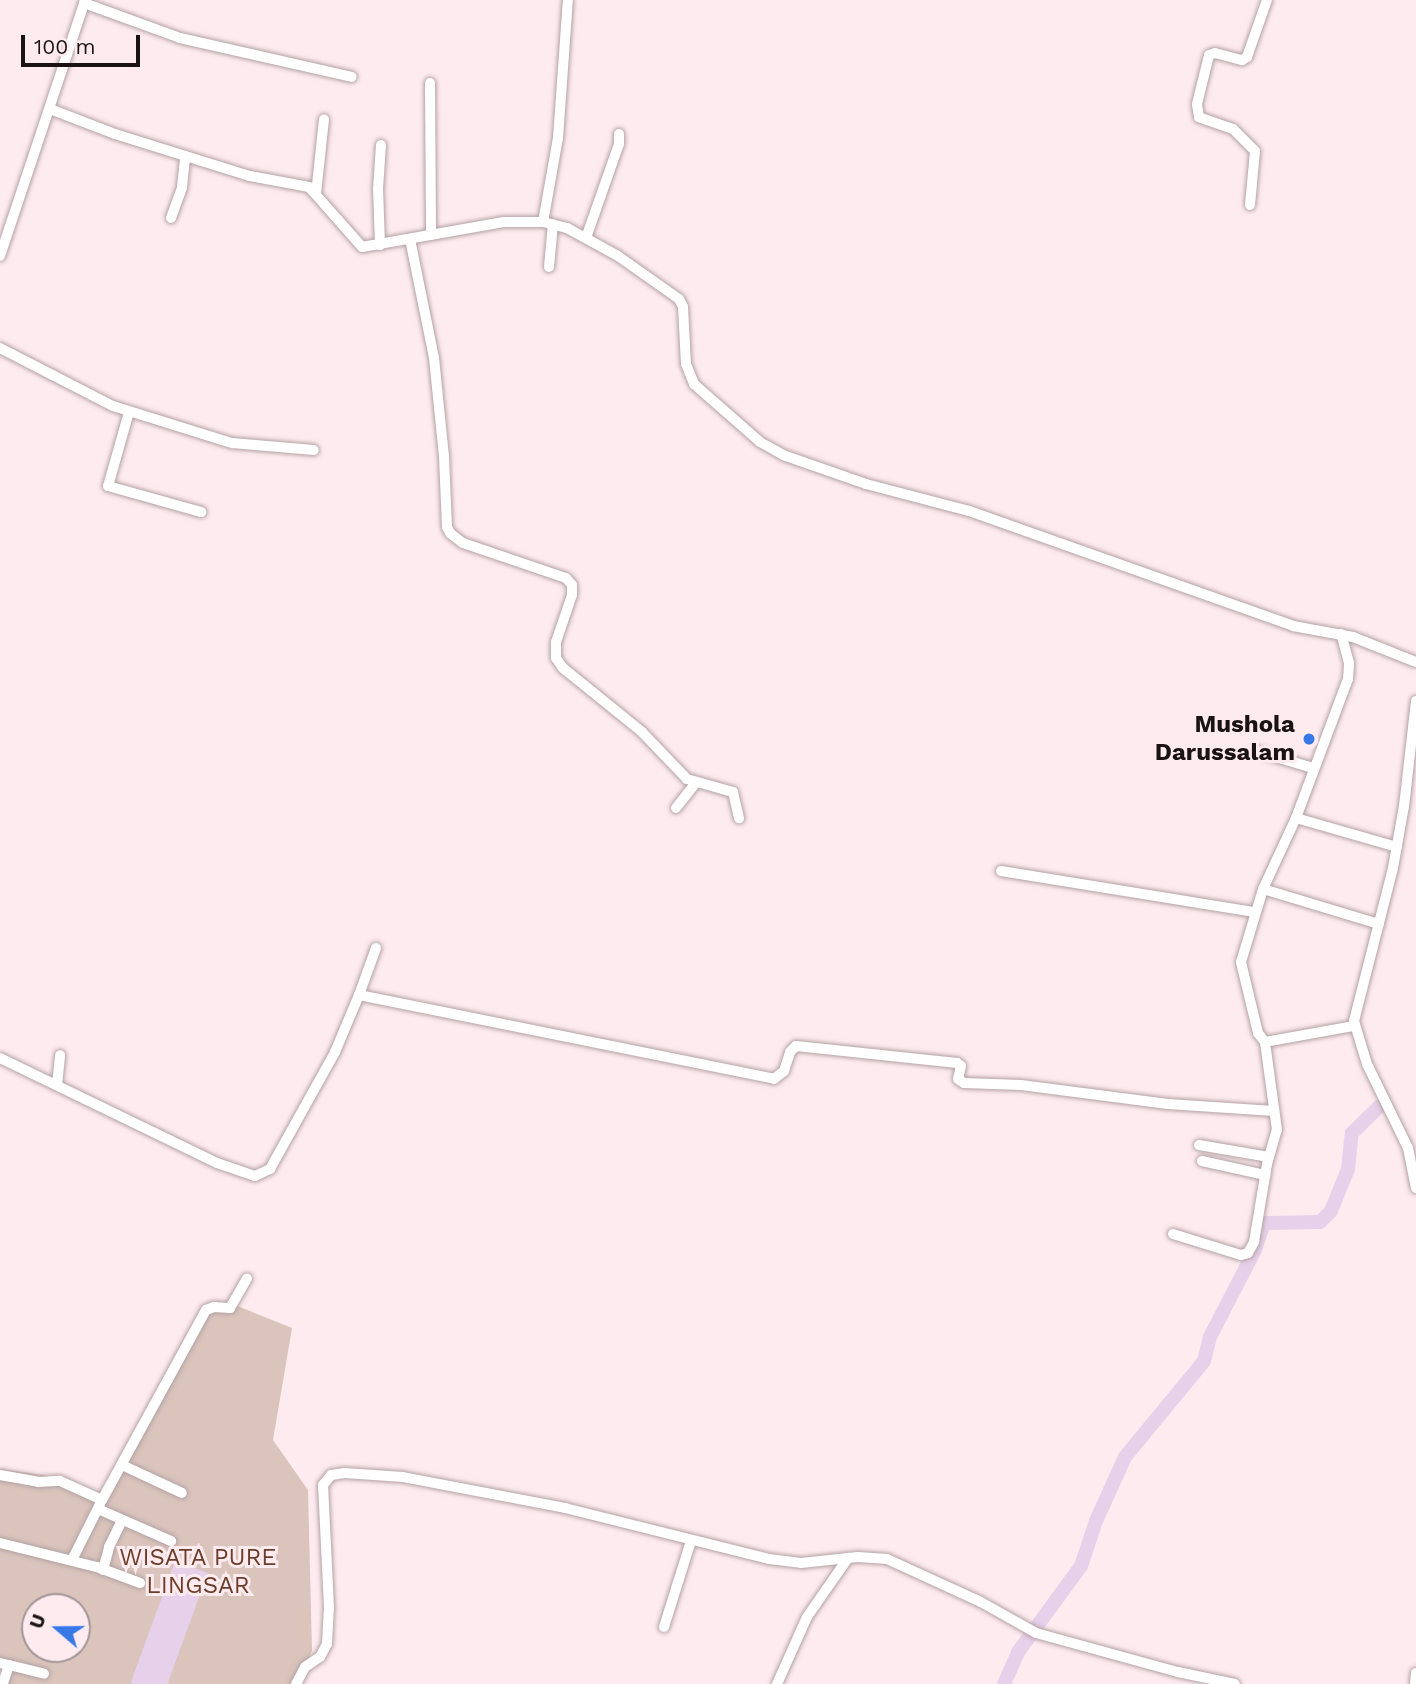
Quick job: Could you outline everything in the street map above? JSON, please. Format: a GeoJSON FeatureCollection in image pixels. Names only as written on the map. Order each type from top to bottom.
{"type":"FeatureCollection","features":[{"type":"Feature","properties":{"kind":"street"},"geometry":{"type":"LineString","coordinates":[[550,267],[548,223],[558,138],[568,0]]}},
{"type":"Feature","properties":{"kind":"street"},"geometry":{"type":"LineString","coordinates":[[1250,205],[1255,151],[1233,129],[1199,117],[1197,104],[1209,55],[1215,53],[1242,60],[1247,57],[1267,0]]}},
{"type":"Feature","properties":{"kind":"street"},"geometry":{"type":"LineString","coordinates":[[0,256],[84,2],[180,38],[352,77]]}},
{"type":"Feature","properties":{"kind":"street"},"geometry":{"type":"LineString","coordinates":[[429,83],[431,235]]}},
{"type":"Feature","properties":{"kind":"street"},"geometry":{"type":"LineString","coordinates":[[50,109],[260,179],[295,184],[316,194],[358,245],[368,248],[504,222],[548,223],[586,238],[679,299],[683,307],[686,364],[694,384],[760,442],[783,454],[866,484],[969,511],[1293,626],[1341,634],[1416,662]]}},
{"type":"Feature","properties":{"kind":"street"},"geometry":{"type":"LineString","coordinates":[[316,194],[324,119]]}},
{"type":"Feature","properties":{"kind":"street"},"geometry":{"type":"LineString","coordinates":[[586,238],[620,144],[620,134]]}},
{"type":"Feature","properties":{"kind":"street"},"geometry":{"type":"LineString","coordinates":[[380,246],[378,189],[381,145]]}},
{"type":"Feature","properties":{"kind":"street"},"geometry":{"type":"LineString","coordinates":[[172,218],[182,187],[185,156]]}},
{"type":"Feature","properties":{"kind":"street"},"geometry":{"type":"LineString","coordinates":[[410,239],[433,358],[444,456],[447,527],[463,543],[566,578],[572,585],[572,595],[556,642],[556,658],[564,668],[642,732],[677,771],[695,784],[733,792],[739,818]]}},
{"type":"Feature","properties":{"kind":"street"},"geometry":{"type":"LineString","coordinates":[[0,348],[85,394],[129,412],[232,443],[314,450]]}},
{"type":"Feature","properties":{"kind":"street"},"geometry":{"type":"LineString","coordinates":[[129,412],[108,486],[201,512]]}},
{"type":"Feature","properties":{"kind":"street"},"geometry":{"type":"LineString","coordinates":[[1173,1234],[1241,1255],[1248,1253],[1256,1232],[1265,1175],[1277,1130],[1265,1042],[1259,1036],[1242,969],[1263,889],[1296,818],[1350,672],[1341,634]]}},
{"type":"Feature","properties":{"kind":"street"},"geometry":{"type":"LineString","coordinates":[[1416,701],[1397,847],[1354,1015],[1354,1026],[1379,1091],[1408,1148],[1416,1188]]}},
{"type":"Feature","properties":{"kind":"street"},"geometry":{"type":"LineString","coordinates":[[1256,751],[1314,768]]}},
{"type":"Feature","properties":{"kind":"street"},"geometry":{"type":"LineString","coordinates":[[676,808],[695,784]]}},
{"type":"Feature","properties":{"kind":"street"},"geometry":{"type":"LineString","coordinates":[[1296,818],[1397,847]]}},
{"type":"Feature","properties":{"kind":"street"},"geometry":{"type":"LineString","coordinates":[[1001,871],[1255,912]]}},
{"type":"Feature","properties":{"kind":"street"},"geometry":{"type":"LineString","coordinates":[[1263,889],[1379,924]]}},
{"type":"Feature","properties":{"kind":"street"},"geometry":{"type":"LineString","coordinates":[[0,1058],[217,1163],[249,1175],[264,1174],[270,1169],[335,1052],[376,947]]}},
{"type":"Feature","properties":{"kind":"street"},"geometry":{"type":"LineString","coordinates":[[359,995],[774,1079],[784,1071],[790,1052],[796,1046],[960,1064],[958,1079],[964,1083],[1021,1085],[1168,1104],[1275,1111]]}},
{"type":"Feature","properties":{"kind":"street"},"geometry":{"type":"LineString","coordinates":[[1265,1042],[1354,1026]]}},
{"type":"Feature","properties":{"kind":"street"},"geometry":{"type":"LineString","coordinates":[[57,1085],[60,1055]]}},
{"type":"Feature","properties":{"kind":"street"},"geometry":{"type":"LineString","coordinates":[[1199,1145],[1269,1157]]}},
{"type":"Feature","properties":{"kind":"street"},"geometry":{"type":"LineString","coordinates":[[1202,1161],[1265,1175]]}},
{"type":"Feature","properties":{"kind":"street"},"geometry":{"type":"LineString","coordinates":[[72,1560],[206,1310],[214,1307],[230,1308],[247,1278]]}},
{"type":"Feature","properties":{"kind":"street"},"geometry":{"type":"LineString","coordinates":[[122,1465],[181,1493]]}},
{"type":"Feature","properties":{"kind":"street"},"geometry":{"type":"LineString","coordinates":[[296,1684],[305,1667],[317,1660],[327,1644],[329,1625],[323,1485],[335,1473],[389,1475],[565,1508],[691,1541],[790,1563],[878,1557],[905,1565],[1033,1631],[1166,1669],[1235,1684]]}},
{"type":"Feature","properties":{"kind":"street"},"geometry":{"type":"LineString","coordinates":[[0,1475],[38,1482],[60,1481],[122,1520],[171,1541]]}},
{"type":"Feature","properties":{"kind":"street"},"geometry":{"type":"LineString","coordinates":[[103,1570],[109,1547],[122,1520]]}},
{"type":"Feature","properties":{"kind":"street"},"geometry":{"type":"LineString","coordinates":[[664,1627],[691,1541]]}},
{"type":"Feature","properties":{"kind":"street"},"geometry":{"type":"LineString","coordinates":[[0,1543],[72,1560],[140,1583]]}},
{"type":"Feature","properties":{"kind":"street"},"geometry":{"type":"LineString","coordinates":[[778,1684],[807,1617],[848,1558]]}},
{"type":"Feature","properties":{"kind":"street"},"geometry":{"type":"LineString","coordinates":[[3,1684],[5,1664],[44,1674]]}},
{"type":"Feature","properties":{"kind":"street"},"geometry":{"type":"LineString","coordinates":[[1415,1684],[1416,1673]]}},
{"type":"Feature","properties":{"kind":"green space","name":"WISATA PURE LINGSAR"},"geometry":{"type":"Polygon","coordinates":[[[235,1305],[292,1328],[273,1440],[308,1490],[312,1651],[296,1684],[2,1684],[8,1664],[0,1661],[0,1469],[44,1475],[104,1506],[206,1316],[235,1305]]]}},
{"type":"Feature","properties":{"kind":"shaded area"},"geometry":{"type":"Polygon","coordinates":[[[175,1561],[208,1573],[167,1684],[131,1683],[175,1561]]]}},
{"type":"Feature","properties":{"kind":"waterway"},"geometry":{"type":"LineString","coordinates":[[1004,1684],[1018,1652],[1081,1566],[1096,1521],[1125,1457],[1204,1361],[1210,1337],[1255,1250],[1264,1223],[1320,1222],[1331,1211],[1348,1169],[1352,1133],[1380,1106]]}},
{"type":"Feature","properties":{"kind":"place","name":"Mushola Darussalam"},"geometry":{"type":"Point","coordinates":[1309,739]}}]}
